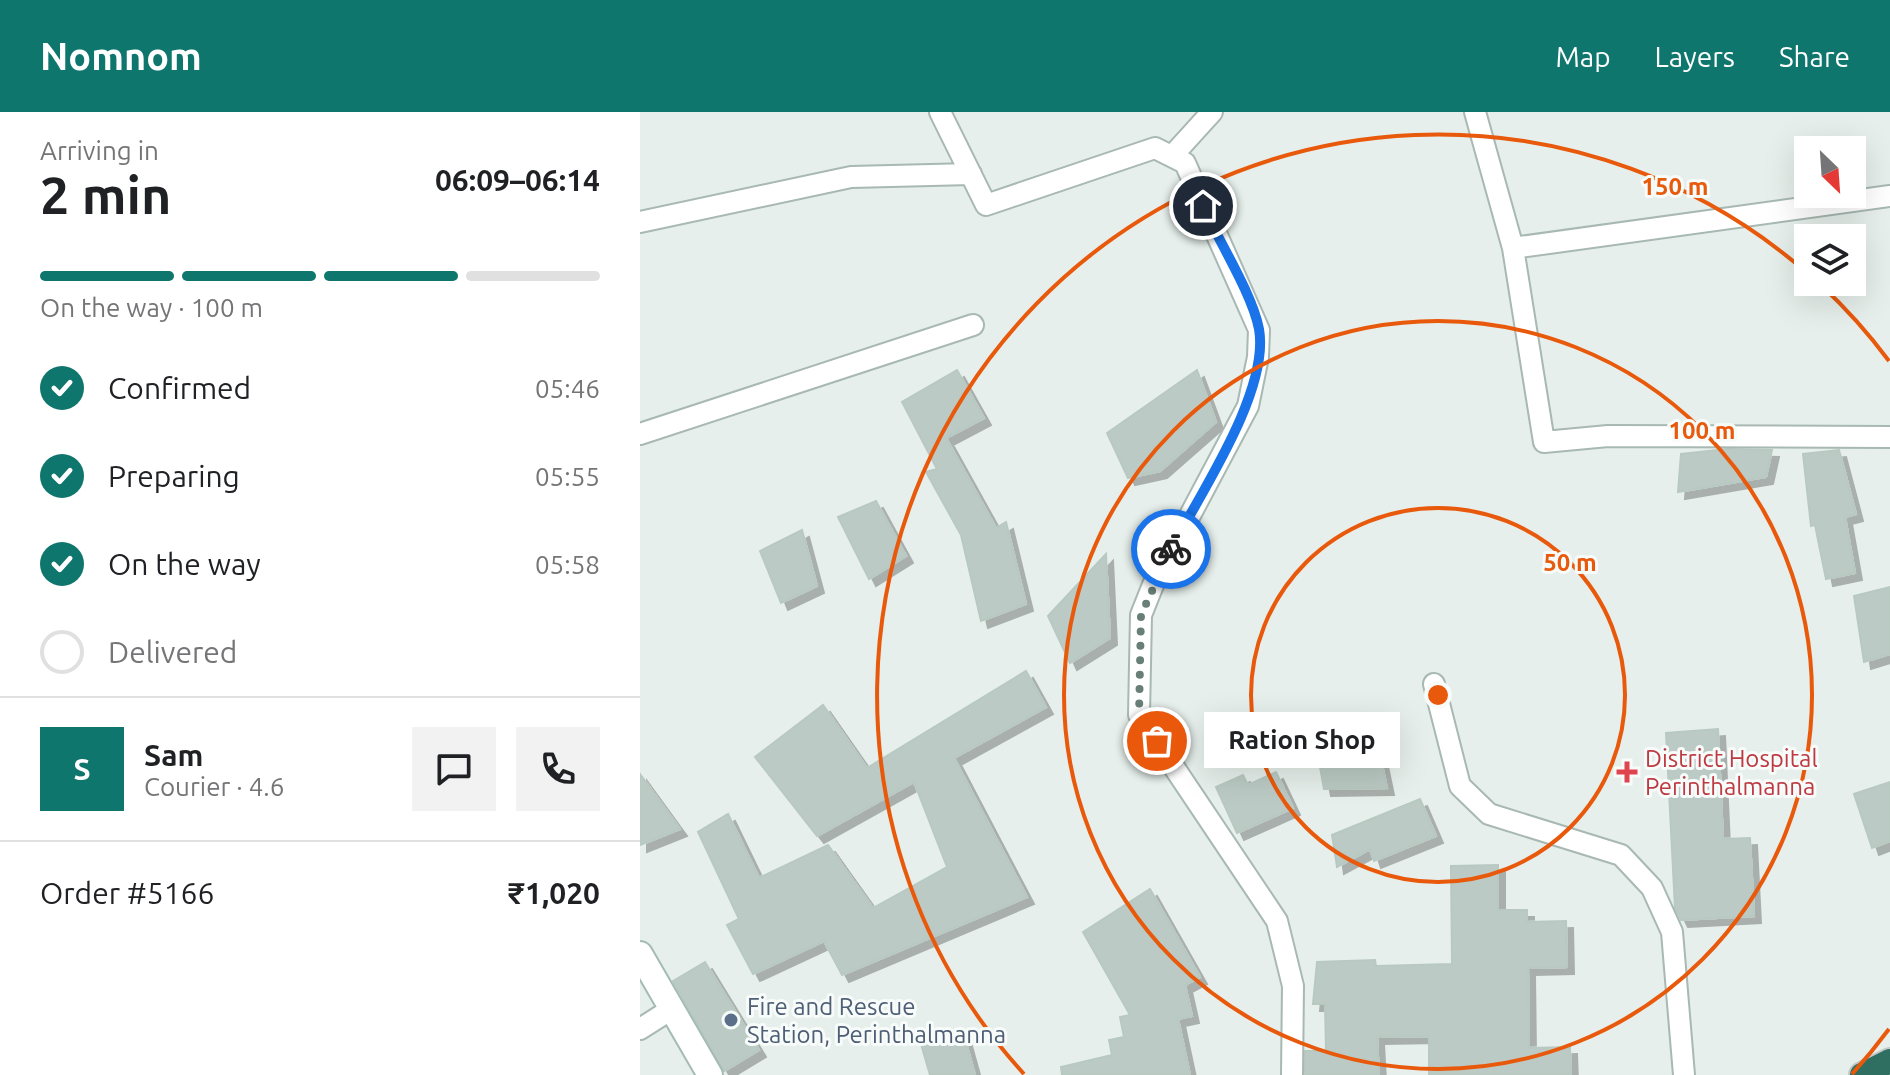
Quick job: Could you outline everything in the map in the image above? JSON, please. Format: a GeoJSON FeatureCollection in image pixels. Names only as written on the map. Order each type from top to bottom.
{"type":"FeatureCollection","features":[{"type":"Feature","properties":{"kind":"highway"},"geometry":{"type":"LineString","coordinates":[[1862,1075],[1890,1061]]}},
{"type":"Feature","properties":{"kind":"street"},"geometry":{"type":"LineString","coordinates":[[940,112],[986,205],[1155,148],[1185,163],[1259,330],[1258,357],[1248,406],[1153,585],[1141,615],[1139,715],[1277,921],[1293,986],[1292,1075]]}},
{"type":"Feature","properties":{"kind":"street"},"geometry":{"type":"LineString","coordinates":[[1172,156],[1212,112]]}},
{"type":"Feature","properties":{"kind":"street"},"geometry":{"type":"LineString","coordinates":[[1475,112],[1513,248],[1544,442],[1639,435],[1890,437]]}},
{"type":"Feature","properties":{"kind":"street"},"geometry":{"type":"LineString","coordinates":[[641,218],[851,177],[971,174]]}},
{"type":"Feature","properties":{"kind":"street"},"geometry":{"type":"LineString","coordinates":[[1513,248],[1890,196]]}},
{"type":"Feature","properties":{"kind":"street"},"geometry":{"type":"LineString","coordinates":[[640,434],[973,325]]}},
{"type":"Feature","properties":{"kind":"street"},"geometry":{"type":"LineString","coordinates":[[1434,684],[1460,786],[1489,814],[1621,855],[1652,888],[1672,932],[1684,1075]]}},
{"type":"Feature","properties":{"kind":"street"},"geometry":{"type":"LineString","coordinates":[[640,954],[710,1075]]}},
{"type":"Feature","properties":{"kind":"street"},"geometry":{"type":"LineString","coordinates":[[640,1029],[670,1010]]}},
{"type":"Feature","properties":{"kind":"building"},"geometry":{"type":"Polygon","coordinates":[[[957,370],[984,418],[946,438],[996,528],[1006,522],[1026,604],[981,621],[961,535],[926,472],[937,469],[902,402],[957,370]]]}},
{"type":"Feature","properties":{"kind":"building"},"geometry":{"type":"Polygon","coordinates":[[[1197,370],[1216,422],[1160,471],[1128,478],[1107,433],[1197,370]]]}},
{"type":"Feature","properties":{"kind":"building"},"geometry":{"type":"Polygon","coordinates":[[[1727,449],[1772,450],[1766,477],[1678,492],[1681,454],[1727,449]]]}},
{"type":"Feature","properties":{"kind":"building"},"geometry":{"type":"Polygon","coordinates":[[[1839,450],[1856,514],[1845,517],[1855,573],[1826,579],[1815,525],[1811,526],[1803,454],[1839,450]]]}},
{"type":"Feature","properties":{"kind":"building"},"geometry":{"type":"Polygon","coordinates":[[[876,501],[906,556],[869,579],[838,517],[876,501]]]}},
{"type":"Feature","properties":{"kind":"building"},"geometry":{"type":"Polygon","coordinates":[[[802,530],[817,586],[781,603],[760,551],[802,530]]]}},
{"type":"Feature","properties":{"kind":"building"},"geometry":{"type":"Polygon","coordinates":[[[1106,554],[1110,638],[1070,663],[1048,616],[1106,554]]]}},
{"type":"Feature","properties":{"kind":"building"},"geometry":{"type":"Polygon","coordinates":[[[1890,587],[1890,654],[1864,662],[1854,596],[1890,587]]]}},
{"type":"Feature","properties":{"kind":"building"},"geometry":{"type":"Polygon","coordinates":[[[1026,671],[1046,707],[954,758],[1027,897],[842,975],[824,941],[753,974],[727,925],[739,919],[698,832],[728,814],[759,878],[828,845],[873,908],[947,867],[914,782],[817,836],[755,757],[823,705],[867,768],[1026,671]]]}},
{"type":"Feature","properties":{"kind":"building"},"geometry":{"type":"Polygon","coordinates":[[[1372,717],[1387,788],[1324,789],[1313,729],[1372,717]]]}},
{"type":"Feature","properties":{"kind":"building"},"geometry":{"type":"Polygon","coordinates":[[[1718,729],[1723,839],[1750,838],[1754,916],[1681,920],[1675,908],[1666,733],[1718,729]]]}},
{"type":"Feature","properties":{"kind":"building"},"geometry":{"type":"Polygon","coordinates":[[[1276,772],[1293,808],[1237,833],[1216,787],[1243,775],[1248,785],[1276,772]]]}},
{"type":"Feature","properties":{"kind":"building"},"geometry":{"type":"Polygon","coordinates":[[[640,774],[680,829],[640,845],[640,774]]]}},
{"type":"Feature","properties":{"kind":"building"},"geometry":{"type":"Polygon","coordinates":[[[1890,782],[1890,841],[1872,848],[1854,794],[1890,782]]]}},
{"type":"Feature","properties":{"kind":"building"},"geometry":{"type":"Polygon","coordinates":[[[1420,799],[1436,836],[1374,861],[1370,849],[1337,867],[1332,835],[1420,799]]]}},
{"type":"Feature","properties":{"kind":"building"},"geometry":{"type":"Polygon","coordinates":[[[1498,865],[1498,910],[1527,910],[1527,922],[1566,921],[1567,967],[1528,968],[1529,1048],[1570,1047],[1571,1075],[1429,1075],[1429,1036],[1377,1037],[1379,1075],[1305,1075],[1305,1051],[1326,1051],[1325,1004],[1313,1004],[1317,962],[1375,960],[1376,966],[1452,964],[1451,866],[1498,865]]]}},
{"type":"Feature","properties":{"kind":"building"},"geometry":{"type":"Polygon","coordinates":[[[1150,889],[1200,977],[1185,985],[1192,1016],[1178,1019],[1190,1075],[1062,1075],[1061,1067],[1112,1055],[1109,1040],[1124,1037],[1120,1017],[1130,1015],[1083,932],[1150,889]]]}},
{"type":"Feature","properties":{"kind":"building","name":"Fire and Rescue Station, Perinthalmanna"},"geometry":{"type":"Polygon","coordinates":[[[705,962],[759,1050],[724,1071],[673,981],[705,962]]]}},
{"type":"Feature","properties":{"kind":"building"},"geometry":{"type":"Polygon","coordinates":[[[963,1032],[975,1075],[930,1075],[921,1044],[963,1032]]]}},
{"type":"Feature","properties":{"kind":"way so far"},"geometry":{"type":"LineString","coordinates":[[1157,741],[1139,715],[1141,615],[1171,549]]}},
{"type":"Feature","properties":{"kind":"place","name":"Ration Shop"},"geometry":{"type":"Point","coordinates":[1157,741]}},
{"type":"Feature","properties":{"kind":"place","name":"District Hospital Perinthalmanna"},"geometry":{"type":"Point","coordinates":[1627,772]}},
{"type":"Feature","properties":{"kind":"place","name":"Fire and Rescue Station, Perinthalmanna"},"geometry":{"type":"Point","coordinates":[731,1020]}},
{"type":"Feature","properties":{"kind":"route"},"geometry":{"type":"LineString","coordinates":[[1171,549],[1248,406],[1258,357],[1259,330],[1203,206]]}}]}
